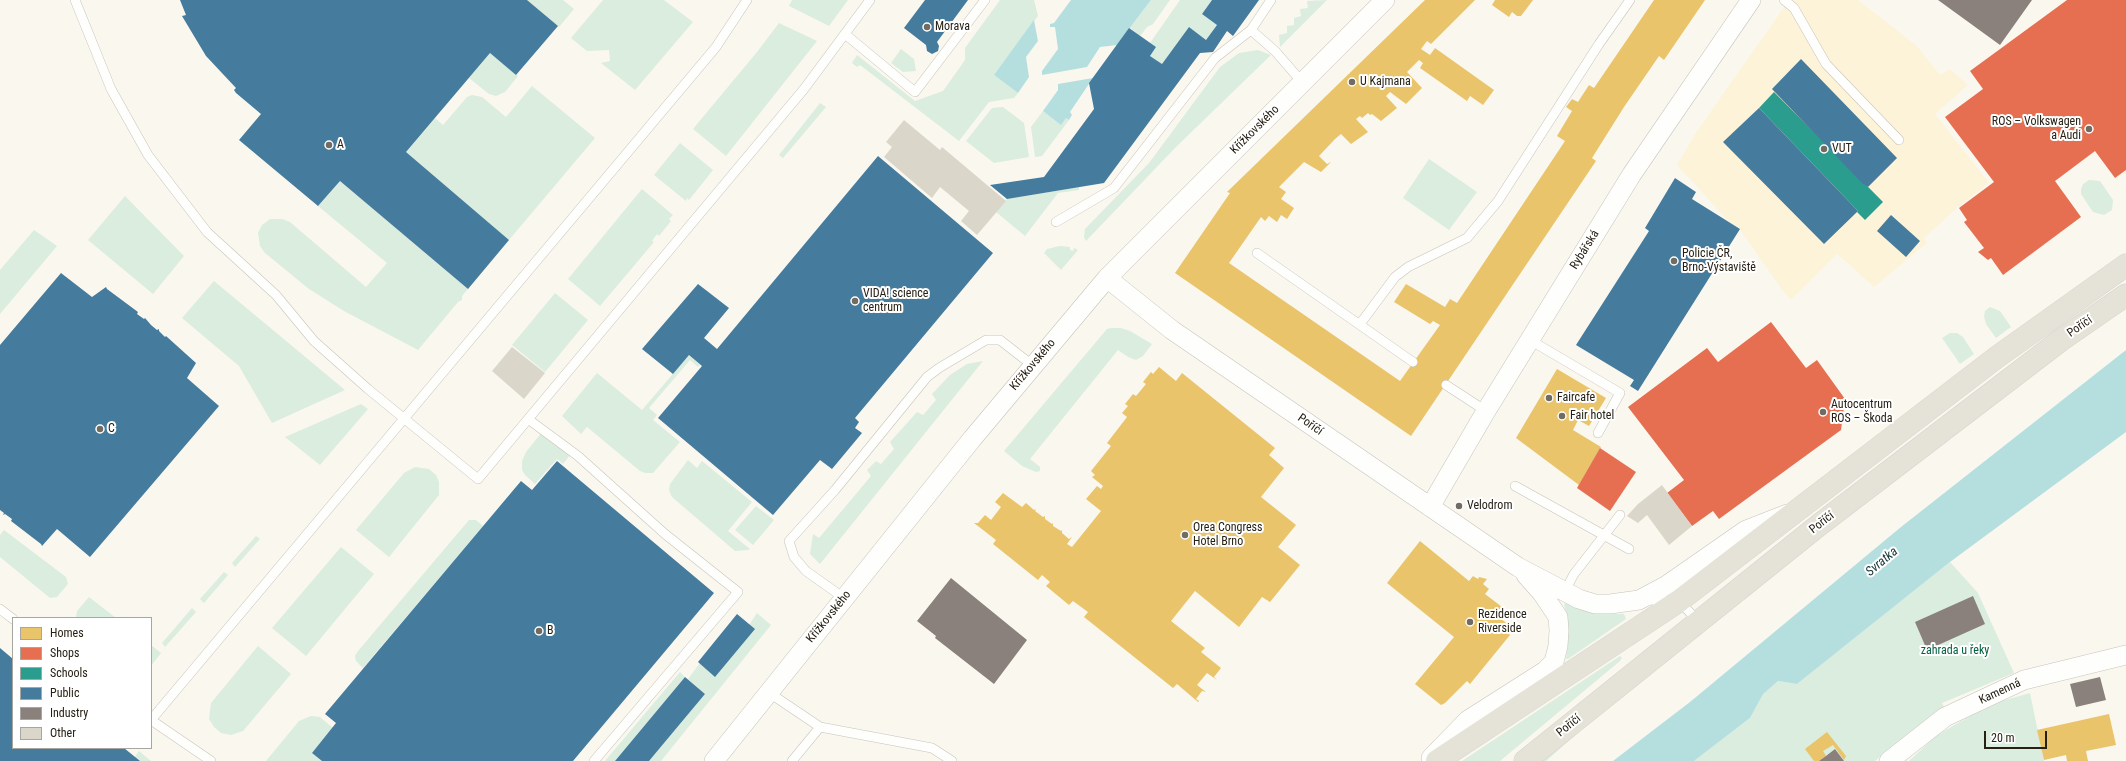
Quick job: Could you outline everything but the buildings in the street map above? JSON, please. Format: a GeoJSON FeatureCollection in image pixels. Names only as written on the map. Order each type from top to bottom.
{"type":"FeatureCollection","features":[{"type":"Feature","properties":{"kind":"main road","name":"Poříčí"},"geometry":{"type":"LineString","coordinates":[[1437,761],[1679,601],[1997,357],[2126,265]]}},
{"type":"Feature","properties":{"kind":"main road","name":"Poříčí"},"geometry":{"type":"LineString","coordinates":[[1525,761],[1819,525],[2055,345],[2126,295]]}},
{"type":"Feature","properties":{"kind":"street","name":"Křížkovského"},"geometry":{"type":"LineString","coordinates":[[714,761],[1032,365],[1107,278],[1385,0]]}},
{"type":"Feature","properties":{"kind":"street","name":"Rybářská"},"geometry":{"type":"LineString","coordinates":[[1430,506],[1486,411],[1632,174],[1751,0]]}},
{"type":"Feature","properties":{"kind":"street","name":"Poříčí"},"geometry":{"type":"LineString","coordinates":[[1107,278],[1172,330],[1518,567],[1565,591],[1596,604],[1610,604],[1638,600],[1667,585],[1746,530],[1799,509]]}},
{"type":"Feature","properties":{"kind":"street","name":"Poříčí"},"geometry":{"type":"LineString","coordinates":[[1429,761],[1468,720],[1545,671],[1554,662],[1558,646],[1558,617],[1542,593],[1518,567]]}},
{"type":"Feature","properties":{"kind":"street","name":"Kamenná"},"geometry":{"type":"LineString","coordinates":[[1889,761],[1945,717],[2024,680],[2126,655]]}},
{"type":"Feature","properties":{"kind":"lane"},"geometry":{"type":"LineString","coordinates":[[75,0],[111,89],[145,149],[207,232],[276,295],[314,341],[478,479],[804,89],[870,0]]}},
{"type":"Feature","properties":{"kind":"lane"},"geometry":{"type":"LineString","coordinates":[[152,719],[716,47],[747,0]]}},
{"type":"Feature","properties":{"kind":"lane"},"geometry":{"type":"LineString","coordinates":[[845,34],[915,92],[985,0]]}},
{"type":"Feature","properties":{"kind":"lane"},"geometry":{"type":"LineString","coordinates":[[1056,222],[1114,188],[1215,58],[1252,30],[1271,0]]}},
{"type":"Feature","properties":{"kind":"lane"},"geometry":{"type":"LineString","coordinates":[[1360,324],[1395,277],[1408,267],[1467,238],[1498,201],[1599,44],[1630,0]]}},
{"type":"Feature","properties":{"kind":"lane"},"geometry":{"type":"LineString","coordinates":[[1784,0],[1794,8],[1826,64],[1900,140]]}},
{"type":"Feature","properties":{"kind":"lane"},"geometry":{"type":"LineString","coordinates":[[1252,30],[1275,51],[1302,82]]}},
{"type":"Feature","properties":{"kind":"lane"},"geometry":{"type":"LineString","coordinates":[[1257,253],[1413,362]]}},
{"type":"Feature","properties":{"kind":"lane"},"geometry":{"type":"LineString","coordinates":[[844,598],[806,571],[794,558],[789,541],[835,490],[927,377],[939,368],[986,340],[1000,340],[1032,365]]}},
{"type":"Feature","properties":{"kind":"lane"},"geometry":{"type":"LineString","coordinates":[[1530,340],[1620,393],[1598,433]]}},
{"type":"Feature","properties":{"kind":"lane"},"geometry":{"type":"LineString","coordinates":[[1446,385],[1486,411]]}},
{"type":"Feature","properties":{"kind":"lane"},"geometry":{"type":"LineString","coordinates":[[528,419],[578,456],[665,534],[738,592],[594,761]]}},
{"type":"Feature","properties":{"kind":"lane"},"geometry":{"type":"LineString","coordinates":[[1515,486],[1629,549]]}},
{"type":"Feature","properties":{"kind":"lane"},"geometry":{"type":"LineString","coordinates":[[1565,591],[1574,574],[1620,514]]}},
{"type":"Feature","properties":{"kind":"lane"},"geometry":{"type":"LineString","coordinates":[[1638,600],[1679,601],[1698,622]]}},
{"type":"Feature","properties":{"kind":"lane"},"geometry":{"type":"LineString","coordinates":[[0,609],[12,618]]}},
{"type":"Feature","properties":{"kind":"lane"},"geometry":{"type":"LineString","coordinates":[[768,692],[820,727],[932,748],[952,761]]}},
{"type":"Feature","properties":{"kind":"lane"},"geometry":{"type":"LineString","coordinates":[[152,721],[211,761]]}},
{"type":"Feature","properties":{"kind":"lane"},"geometry":{"type":"LineString","coordinates":[[792,761],[820,727]]}},
{"type":"Feature","properties":{"kind":"shaded area","name":"VUT"},"geometry":{"type":"Polygon","coordinates":[[[1789,0],[1858,0],[1917,46],[1940,75],[1950,69],[1968,85],[1935,114],[1989,183],[1958,207],[1924,238],[1927,243],[1874,287],[1837,254],[1791,300],[1738,227],[1731,224],[1677,165],[1695,134],[1789,0]]]}},
{"type":"Feature","properties":{"kind":"green space"},"geometry":{"type":"Polygon","coordinates":[[[527,0],[563,0],[574,9],[559,27],[527,0]]]}},
{"type":"Feature","properties":{"kind":"green space"},"geometry":{"type":"Polygon","coordinates":[[[603,0],[664,0],[693,22],[635,90],[601,63],[610,61],[609,50],[587,51],[571,38],[603,0]]]}},
{"type":"Feature","properties":{"kind":"green space"},"geometry":{"type":"Polygon","coordinates":[[[792,0],[848,0],[829,26],[789,6],[792,0]]]}},
{"type":"Feature","properties":{"kind":"green space"},"geometry":{"type":"Polygon","coordinates":[[[1000,0],[1034,0],[1038,16],[994,75],[1018,93],[1014,98],[989,102],[959,141],[860,65],[857,67],[852,63],[857,55],[915,101],[943,91],[965,60],[965,48],[1000,0]]]}},
{"type":"Feature","properties":{"kind":"green space"},"geometry":{"type":"Polygon","coordinates":[[[1151,0],[1170,0],[1153,24],[1147,27],[1140,36],[1130,28],[1151,0]]]}},
{"type":"Feature","properties":{"kind":"green space"},"geometry":{"type":"Polygon","coordinates":[[[1180,0],[1212,0],[1202,14],[1217,25],[1206,40],[1189,27],[1162,64],[1150,56],[1156,47],[1150,43],[1180,0]]]}},
{"type":"Feature","properties":{"kind":"green space"},"geometry":{"type":"Polygon","coordinates":[[[1327,0],[1280,47],[1279,35],[1287,33],[1287,26],[1294,25],[1294,18],[1301,16],[1300,9],[1308,8],[1307,1],[1327,0]]]}},
{"type":"Feature","properties":{"kind":"green space"},"geometry":{"type":"Polygon","coordinates":[[[779,23],[817,41],[726,156],[693,129],[779,23]]]}},
{"type":"Feature","properties":{"kind":"green space"},"geometry":{"type":"Polygon","coordinates":[[[901,49],[914,59],[916,71],[903,72],[891,63],[901,49]]]}},
{"type":"Feature","properties":{"kind":"green space"},"geometry":{"type":"Polygon","coordinates":[[[1258,50],[1271,55],[1175,148],[1086,241],[1084,237],[1085,229],[1149,163],[1220,67],[1239,53],[1258,50]]]}},
{"type":"Feature","properties":{"kind":"green space"},"geometry":{"type":"Polygon","coordinates":[[[490,53],[518,76],[505,92],[496,96],[489,94],[469,78],[490,53]]]}},
{"type":"Feature","properties":{"kind":"green space"},"geometry":{"type":"Polygon","coordinates":[[[532,86],[595,138],[509,240],[406,152],[435,118],[443,125],[467,97],[472,95],[482,97],[506,117],[532,86]]]}},
{"type":"Feature","properties":{"kind":"green space"},"geometry":{"type":"Polygon","coordinates":[[[820,103],[826,107],[783,158],[779,155],[820,103]]]}},
{"type":"Feature","properties":{"kind":"green space"},"geometry":{"type":"Polygon","coordinates":[[[1003,107],[1024,123],[1029,157],[994,163],[966,141],[992,108],[1003,107]]]}},
{"type":"Feature","properties":{"kind":"green space"},"geometry":{"type":"Polygon","coordinates":[[[1043,111],[1061,124],[1066,118],[1069,120],[1042,156],[1035,157],[1031,127],[1043,111]]]}},
{"type":"Feature","properties":{"kind":"green space"},"geometry":{"type":"Polygon","coordinates":[[[680,143],[713,170],[689,200],[687,198],[686,201],[654,175],[680,143]]]}},
{"type":"Feature","properties":{"kind":"green space"},"geometry":{"type":"Polygon","coordinates":[[[1429,159],[1477,192],[1449,230],[1403,198],[1429,159]]]}},
{"type":"Feature","properties":{"kind":"green space"},"geometry":{"type":"Polygon","coordinates":[[[2089,180],[2100,181],[2113,200],[2112,210],[2104,215],[2093,212],[2081,194],[2083,184],[2089,180]]]}},
{"type":"Feature","properties":{"kind":"green space"},"geometry":{"type":"Polygon","coordinates":[[[340,181],[468,289],[462,296],[462,300],[458,302],[418,350],[344,311],[309,289],[265,253],[260,246],[258,233],[262,225],[270,219],[282,219],[290,222],[366,287],[387,263],[318,206],[340,181]]]}},
{"type":"Feature","properties":{"kind":"green space"},"geometry":{"type":"Polygon","coordinates":[[[1079,187],[1079,190],[1058,193],[1025,236],[996,212],[1007,199],[1079,187]]]}},
{"type":"Feature","properties":{"kind":"green space"},"geometry":{"type":"Polygon","coordinates":[[[642,189],[673,215],[669,219],[671,221],[659,236],[657,234],[652,241],[654,242],[600,306],[568,279],[642,189]]]}},
{"type":"Feature","properties":{"kind":"green space"},"geometry":{"type":"Polygon","coordinates":[[[125,196],[184,256],[153,294],[88,240],[125,196]]]}},
{"type":"Feature","properties":{"kind":"green space"},"geometry":{"type":"Polygon","coordinates":[[[34,230],[57,246],[0,314],[0,270],[34,230]]]}},
{"type":"Feature","properties":{"kind":"green space"},"geometry":{"type":"Polygon","coordinates":[[[1060,246],[1070,247],[1070,250],[1073,251],[1074,248],[1078,250],[1061,270],[1044,253],[1047,249],[1060,246]]]}},
{"type":"Feature","properties":{"kind":"green space"},"geometry":{"type":"Polygon","coordinates":[[[214,281],[345,390],[272,423],[239,366],[182,318],[214,281]]]}},
{"type":"Feature","properties":{"kind":"green space"},"geometry":{"type":"Polygon","coordinates":[[[555,293],[588,320],[545,372],[512,345],[555,293]]]}},
{"type":"Feature","properties":{"kind":"green space"},"geometry":{"type":"Polygon","coordinates":[[[1990,307],[2000,311],[2011,327],[1996,338],[1986,324],[1984,316],[1985,311],[1990,307]]]}},
{"type":"Feature","properties":{"kind":"green space"},"geometry":{"type":"Polygon","coordinates":[[[1121,328],[1130,331],[1152,344],[1143,356],[1136,360],[1128,357],[1118,350],[1030,459],[1040,467],[1040,471],[1036,472],[1022,466],[1004,451],[1107,329],[1121,328]]]}},
{"type":"Feature","properties":{"kind":"green space"},"geometry":{"type":"Polygon","coordinates":[[[1950,333],[1957,333],[1963,337],[1974,354],[1960,364],[1942,338],[1950,333]]]}},
{"type":"Feature","properties":{"kind":"green space"},"geometry":{"type":"Polygon","coordinates":[[[689,355],[700,365],[698,367],[690,360],[649,408],[657,415],[653,420],[680,442],[653,473],[645,473],[640,471],[587,427],[581,434],[562,416],[597,373],[642,410],[689,355]]]}},
{"type":"Feature","properties":{"kind":"green space"},"geometry":{"type":"Polygon","coordinates":[[[983,361],[820,564],[810,554],[813,534],[819,538],[871,476],[867,470],[876,461],[881,464],[894,449],[890,442],[917,412],[923,415],[936,400],[932,394],[950,375],[967,364],[983,361]]]}},
{"type":"Feature","properties":{"kind":"green space"},"geometry":{"type":"Polygon","coordinates":[[[361,404],[368,409],[320,465],[285,437],[361,404]]]}},
{"type":"Feature","properties":{"kind":"green space"},"geometry":{"type":"Polygon","coordinates":[[[542,432],[571,454],[563,464],[557,459],[535,484],[525,475],[522,470],[522,461],[526,452],[542,432]]]}},
{"type":"Feature","properties":{"kind":"green space"},"geometry":{"type":"Polygon","coordinates":[[[688,460],[697,468],[702,461],[752,502],[728,531],[750,549],[735,551],[672,497],[669,490],[670,484],[688,460]]]}},
{"type":"Feature","properties":{"kind":"green space"},"geometry":{"type":"Polygon","coordinates":[[[415,467],[429,469],[436,475],[439,482],[439,495],[389,557],[356,530],[404,473],[415,467]]]}},
{"type":"Feature","properties":{"kind":"green space"},"geometry":{"type":"Polygon","coordinates":[[[756,506],[774,520],[753,545],[735,530],[756,506]]]}},
{"type":"Feature","properties":{"kind":"green space"},"geometry":{"type":"Polygon","coordinates":[[[469,520],[476,520],[483,526],[363,668],[356,661],[355,656],[358,651],[469,520]]]}},
{"type":"Feature","properties":{"kind":"green space"},"geometry":{"type":"Polygon","coordinates":[[[4,530],[66,577],[68,584],[57,597],[50,598],[0,557],[0,535],[4,530]]]}},
{"type":"Feature","properties":{"kind":"green space"},"geometry":{"type":"Polygon","coordinates":[[[256,536],[260,539],[235,567],[232,563],[256,536]]]}},
{"type":"Feature","properties":{"kind":"green space"},"geometry":{"type":"Polygon","coordinates":[[[341,547],[374,574],[306,656],[272,628],[341,547]]]}},
{"type":"Feature","properties":{"kind":"green space","name":"zahrada u řeky"},"geometry":{"type":"Polygon","coordinates":[[[1950,562],[1978,593],[2014,673],[1942,703],[1944,707],[1875,761],[1694,761],[1750,718],[1763,693],[1778,681],[1797,684],[1950,562]]]}},
{"type":"Feature","properties":{"kind":"green space"},"geometry":{"type":"Polygon","coordinates":[[[224,572],[228,575],[204,603],[200,599],[224,572]]]}},
{"type":"Feature","properties":{"kind":"green space"},"geometry":{"type":"Polygon","coordinates":[[[89,597],[115,617],[76,617],[77,611],[89,597]]]}},
{"type":"Feature","properties":{"kind":"green space"},"geometry":{"type":"Polygon","coordinates":[[[1567,602],[1594,613],[1624,614],[1626,619],[1566,659],[1568,645],[1567,616],[1564,604],[1567,602]]]}},
{"type":"Feature","properties":{"kind":"green space"},"geometry":{"type":"Polygon","coordinates":[[[192,608],[196,612],[165,647],[162,643],[192,608]]]}},
{"type":"Feature","properties":{"kind":"green space"},"geometry":{"type":"Polygon","coordinates":[[[757,613],[771,625],[661,761],[649,761],[705,694],[688,679],[700,663],[715,676],[757,613]]]}},
{"type":"Feature","properties":{"kind":"green space"},"geometry":{"type":"Polygon","coordinates":[[[152,646],[161,653],[152,665],[152,646]]]}},
{"type":"Feature","properties":{"kind":"green space"},"geometry":{"type":"Polygon","coordinates":[[[258,646],[291,674],[243,731],[231,735],[221,733],[214,727],[209,719],[211,703],[258,646]]]}},
{"type":"Feature","properties":{"kind":"green space"},"geometry":{"type":"Polygon","coordinates":[[[1620,656],[1622,658],[1620,661],[1500,761],[1462,761],[1620,656]]]}},
{"type":"Feature","properties":{"kind":"green space"},"geometry":{"type":"Polygon","coordinates":[[[1652,667],[1546,761],[1538,761],[1652,667]]]}},
{"type":"Feature","properties":{"kind":"green space"},"geometry":{"type":"Polygon","coordinates":[[[680,672],[685,677],[615,761],[605,761],[680,672]]]}},
{"type":"Feature","properties":{"kind":"green space"},"geometry":{"type":"Polygon","coordinates":[[[2030,693],[2044,761],[1909,761],[1937,735],[1972,715],[2002,701],[2030,693]]]}},
{"type":"Feature","properties":{"kind":"green space"},"geometry":{"type":"Polygon","coordinates":[[[311,716],[320,717],[333,728],[312,753],[322,761],[266,761],[299,721],[311,716]]]}},
{"type":"Feature","properties":{"kind":"green space"},"geometry":{"type":"Polygon","coordinates":[[[139,751],[151,761],[138,761],[134,758],[139,751]]]}},
{"type":"Feature","properties":{"kind":"water"},"geometry":{"type":"Polygon","coordinates":[[[1071,0],[1151,0],[1117,45],[1100,47],[1087,67],[1042,75],[1042,71],[1058,49],[1055,27],[1050,27],[1050,24],[1054,23],[1071,0]]]}},
{"type":"Feature","properties":{"kind":"water"},"geometry":{"type":"Polygon","coordinates":[[[1034,20],[1038,41],[1026,57],[1029,77],[1018,93],[994,75],[1034,20]]]}},
{"type":"Feature","properties":{"kind":"water"},"geometry":{"type":"Polygon","coordinates":[[[1093,78],[1070,112],[1072,115],[1069,120],[1066,118],[1061,125],[1043,111],[1058,90],[1058,84],[1093,78]]]}},
{"type":"Feature","properties":{"kind":"water","name":"Svratka"},"geometry":{"type":"Polygon","coordinates":[[[2126,350],[2126,432],[1950,562],[1797,684],[1778,681],[1763,694],[1750,718],[1694,761],[1613,761],[1690,702],[1901,527],[2126,350]]]}},
{"type":"Feature","properties":{"kind":"place","name":"Morava"},"geometry":{"type":"Point","coordinates":[927,27]}},
{"type":"Feature","properties":{"kind":"place","name":"U Kajmana"},"geometry":{"type":"Point","coordinates":[1352,82]}},
{"type":"Feature","properties":{"kind":"place","name":"ROS – Volkswagen a Audi"},"geometry":{"type":"Point","coordinates":[2089,129]}},
{"type":"Feature","properties":{"kind":"place","name":"A"},"geometry":{"type":"Point","coordinates":[329,145]}},
{"type":"Feature","properties":{"kind":"place","name":"VUT"},"geometry":{"type":"Point","coordinates":[1824,149]}},
{"type":"Feature","properties":{"kind":"place","name":"Policie ČR, Brno-Výstaviště"},"geometry":{"type":"Point","coordinates":[1674,261]}},
{"type":"Feature","properties":{"kind":"place","name":"VIDA! science centrum"},"geometry":{"type":"Point","coordinates":[855,301]}},
{"type":"Feature","properties":{"kind":"place","name":"Faircafe"},"geometry":{"type":"Point","coordinates":[1549,398]}},
{"type":"Feature","properties":{"kind":"place","name":"Autocentrum ROS – Škoda"},"geometry":{"type":"Point","coordinates":[1823,412]}},
{"type":"Feature","properties":{"kind":"place","name":"Fair hotel"},"geometry":{"type":"Point","coordinates":[1562,416]}},
{"type":"Feature","properties":{"kind":"place","name":"C"},"geometry":{"type":"Point","coordinates":[100,429]}},
{"type":"Feature","properties":{"kind":"place","name":"Velodrom"},"geometry":{"type":"Point","coordinates":[1459,506]}},
{"type":"Feature","properties":{"kind":"place","name":"Orea Congress Hotel Brno"},"geometry":{"type":"Point","coordinates":[1185,535]}},
{"type":"Feature","properties":{"kind":"place","name":"Rezidence Riverside"},"geometry":{"type":"Point","coordinates":[1470,622]}},
{"type":"Feature","properties":{"kind":"place","name":"B"},"geometry":{"type":"Point","coordinates":[539,631]}}]}
